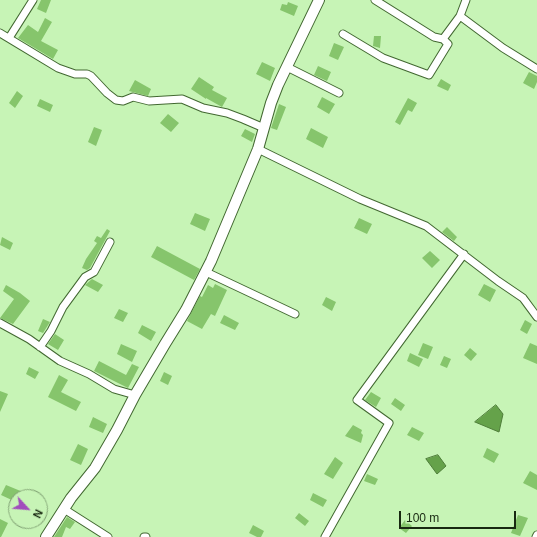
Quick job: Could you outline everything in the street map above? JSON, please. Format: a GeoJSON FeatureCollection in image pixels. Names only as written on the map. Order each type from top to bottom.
{"type":"FeatureCollection","features":[{"type":"Feature","properties":{"kind":"main road"},"geometry":{"type":"LineString","coordinates":[[46,537],[71,498],[95,468],[135,395],[186,310],[206,272],[258,149],[278,85],[319,0]]}},
{"type":"Feature","properties":{"kind":"street"},"geometry":{"type":"LineString","coordinates":[[9,38],[33,0]]}},
{"type":"Feature","properties":{"kind":"street"},"geometry":{"type":"LineString","coordinates":[[342,34],[383,58],[429,75],[448,44],[443,39],[434,37],[375,0]]}},
{"type":"Feature","properties":{"kind":"street"},"geometry":{"type":"LineString","coordinates":[[443,39],[460,16],[466,0]]}},
{"type":"Feature","properties":{"kind":"street"},"geometry":{"type":"LineString","coordinates":[[460,16],[503,48],[537,69]]}},
{"type":"Feature","properties":{"kind":"street"},"geometry":{"type":"LineString","coordinates":[[0,33],[37,57],[58,68],[75,74],[87,74],[91,76],[116,100],[124,101],[133,97],[149,101],[182,99],[203,108],[227,113],[264,128]]}},
{"type":"Feature","properties":{"kind":"street"},"geometry":{"type":"LineString","coordinates":[[287,67],[339,92]]}},
{"type":"Feature","properties":{"kind":"street"},"geometry":{"type":"LineString","coordinates":[[258,149],[360,198],[426,226],[522,298],[537,316]]}},
{"type":"Feature","properties":{"kind":"street"},"geometry":{"type":"LineString","coordinates":[[40,347],[51,331],[67,301],[85,277],[94,272],[110,242]]}},
{"type":"Feature","properties":{"kind":"street"},"geometry":{"type":"LineString","coordinates":[[325,537],[389,423],[357,400],[464,254]]}},
{"type":"Feature","properties":{"kind":"street"},"geometry":{"type":"LineString","coordinates":[[206,272],[295,314]]}},
{"type":"Feature","properties":{"kind":"street"},"geometry":{"type":"LineString","coordinates":[[0,323],[29,338],[60,361],[90,374],[114,389],[135,395]]}},
{"type":"Feature","properties":{"kind":"street"},"geometry":{"type":"LineString","coordinates":[[64,509],[108,537]]}},
{"type":"Feature","properties":{"kind":"shaded area"},"geometry":{"type":"Polygon","coordinates":[[[496,405],[503,414],[499,432],[475,422],[496,405]]]}},
{"type":"Feature","properties":{"kind":"shaded area"},"geometry":{"type":"Polygon","coordinates":[[[438,455],[446,466],[437,474],[426,459],[438,455]]]}},
{"type":"Feature","properties":{"kind":"building"},"geometry":{"type":"Polygon","coordinates":[[[41,0],[51,0],[46,13],[37,9],[41,0]]]}},
{"type":"Feature","properties":{"kind":"building"},"geometry":{"type":"Polygon","coordinates":[[[288,2],[298,6],[294,16],[280,10],[282,4],[287,5],[288,2]]]}},
{"type":"Feature","properties":{"kind":"building"},"geometry":{"type":"Polygon","coordinates":[[[45,18],[52,22],[41,41],[58,50],[53,59],[18,38],[28,25],[38,32],[45,18]]]}},
{"type":"Feature","properties":{"kind":"building"},"geometry":{"type":"Polygon","coordinates":[[[374,36],[381,36],[380,48],[373,46],[374,36]]]}},
{"type":"Feature","properties":{"kind":"building"},"geometry":{"type":"Polygon","coordinates":[[[334,43],[344,47],[338,60],[329,56],[334,43]]]}},
{"type":"Feature","properties":{"kind":"building"},"geometry":{"type":"Polygon","coordinates":[[[262,62],[275,68],[270,81],[256,74],[262,62]]]}},
{"type":"Feature","properties":{"kind":"building"},"geometry":{"type":"Polygon","coordinates":[[[318,66],[331,72],[327,81],[314,75],[318,66]]]}},
{"type":"Feature","properties":{"kind":"building"},"geometry":{"type":"Polygon","coordinates":[[[529,72],[537,76],[537,82],[534,89],[523,83],[529,72]]]}},
{"type":"Feature","properties":{"kind":"building"},"geometry":{"type":"Polygon","coordinates":[[[199,77],[214,87],[212,90],[227,98],[222,107],[191,89],[199,77]]]}},
{"type":"Feature","properties":{"kind":"building"},"geometry":{"type":"Polygon","coordinates":[[[441,79],[451,85],[448,91],[437,86],[441,79]]]}},
{"type":"Feature","properties":{"kind":"building"},"geometry":{"type":"Polygon","coordinates":[[[135,80],[151,89],[148,96],[129,91],[135,80]]]}},
{"type":"Feature","properties":{"kind":"building"},"geometry":{"type":"Polygon","coordinates":[[[17,91],[23,96],[15,108],[9,103],[17,91]]]}},
{"type":"Feature","properties":{"kind":"building"},"geometry":{"type":"Polygon","coordinates":[[[322,97],[335,104],[329,114],[317,107],[322,97]]]}},
{"type":"Feature","properties":{"kind":"building"},"geometry":{"type":"Polygon","coordinates":[[[408,98],[417,103],[412,112],[408,110],[400,125],[395,122],[408,98]]]}},
{"type":"Feature","properties":{"kind":"building"},"geometry":{"type":"Polygon","coordinates":[[[40,99],[53,105],[50,112],[37,106],[40,99]]]}},
{"type":"Feature","properties":{"kind":"building"},"geometry":{"type":"Polygon","coordinates":[[[279,104],[286,107],[277,130],[271,128],[279,104]]]}},
{"type":"Feature","properties":{"kind":"building"},"geometry":{"type":"Polygon","coordinates":[[[168,114],[179,123],[171,132],[160,123],[168,114]]]}},
{"type":"Feature","properties":{"kind":"building"},"geometry":{"type":"Polygon","coordinates":[[[94,127],[102,130],[96,146],[88,142],[94,127]]]}},
{"type":"Feature","properties":{"kind":"building"},"geometry":{"type":"Polygon","coordinates":[[[311,128],[328,137],[323,148],[306,139],[311,128]]]}},
{"type":"Feature","properties":{"kind":"building"},"geometry":{"type":"Polygon","coordinates":[[[245,129],[255,134],[252,142],[241,136],[245,129]]]}},
{"type":"Feature","properties":{"kind":"building"},"geometry":{"type":"Polygon","coordinates":[[[195,213],[210,219],[205,231],[190,224],[195,213]]]}},
{"type":"Feature","properties":{"kind":"building"},"geometry":{"type":"Polygon","coordinates":[[[359,218],[372,224],[367,234],[354,228],[359,218]]]}},
{"type":"Feature","properties":{"kind":"building"},"geometry":{"type":"Polygon","coordinates":[[[447,227],[457,237],[454,241],[442,232],[447,227]]]}},
{"type":"Feature","properties":{"kind":"building"},"geometry":{"type":"Polygon","coordinates":[[[107,229],[110,231],[90,268],[87,270],[82,268],[86,259],[97,243],[94,241],[97,236],[101,238],[107,229]]]}},
{"type":"Feature","properties":{"kind":"building"},"geometry":{"type":"Polygon","coordinates":[[[2,237],[13,243],[10,250],[0,245],[2,237]]]}},
{"type":"Feature","properties":{"kind":"building"},"geometry":{"type":"Polygon","coordinates":[[[157,246],[200,269],[194,280],[151,257],[157,246]]]}},
{"type":"Feature","properties":{"kind":"building"},"geometry":{"type":"Polygon","coordinates":[[[430,251],[440,260],[432,268],[422,258],[430,251]]]}},
{"type":"Feature","properties":{"kind":"building"},"geometry":{"type":"Polygon","coordinates":[[[92,279],[103,285],[98,292],[85,285],[92,279]]]}},
{"type":"Feature","properties":{"kind":"building"},"geometry":{"type":"Polygon","coordinates":[[[215,284],[227,290],[215,316],[211,314],[202,329],[187,321],[200,296],[202,297],[208,285],[213,288],[215,284]]]}},
{"type":"Feature","properties":{"kind":"building"},"geometry":{"type":"Polygon","coordinates":[[[484,284],[496,290],[490,302],[478,295],[484,284]]]}},
{"type":"Feature","properties":{"kind":"building"},"geometry":{"type":"Polygon","coordinates":[[[6,285],[30,301],[13,324],[0,318],[14,299],[3,291],[6,285]]]}},
{"type":"Feature","properties":{"kind":"building"},"geometry":{"type":"Polygon","coordinates":[[[326,297],[336,302],[332,311],[322,305],[326,297]]]}},
{"type":"Feature","properties":{"kind":"building"},"geometry":{"type":"Polygon","coordinates":[[[119,309],[128,313],[123,322],[114,318],[119,309]]]}},
{"type":"Feature","properties":{"kind":"building"},"geometry":{"type":"Polygon","coordinates":[[[224,315],[239,323],[235,330],[220,323],[224,315]]]}},
{"type":"Feature","properties":{"kind":"building"},"geometry":{"type":"Polygon","coordinates":[[[43,319],[50,322],[43,333],[38,331],[43,319]]]}},
{"type":"Feature","properties":{"kind":"building"},"geometry":{"type":"Polygon","coordinates":[[[525,320],[532,324],[527,334],[520,330],[525,320]]]}},
{"type":"Feature","properties":{"kind":"building"},"geometry":{"type":"Polygon","coordinates":[[[142,325],[156,332],[151,341],[138,333],[142,325]]]}},
{"type":"Feature","properties":{"kind":"building"},"geometry":{"type":"Polygon","coordinates":[[[55,334],[64,340],[58,350],[48,344],[55,334]]]}},
{"type":"Feature","properties":{"kind":"building"},"geometry":{"type":"Polygon","coordinates":[[[423,343],[433,347],[428,359],[418,355],[423,343]]]}},
{"type":"Feature","properties":{"kind":"building"},"geometry":{"type":"Polygon","coordinates":[[[530,343],[537,346],[537,364],[523,358],[530,343]]]}},
{"type":"Feature","properties":{"kind":"building"},"geometry":{"type":"Polygon","coordinates":[[[121,344],[137,351],[132,362],[117,354],[121,344]]]}},
{"type":"Feature","properties":{"kind":"building"},"geometry":{"type":"Polygon","coordinates":[[[470,348],[477,354],[471,361],[464,355],[470,348]]]}},
{"type":"Feature","properties":{"kind":"building"},"geometry":{"type":"Polygon","coordinates":[[[410,353],[423,359],[419,367],[407,361],[410,353]]]}},
{"type":"Feature","properties":{"kind":"building"},"geometry":{"type":"Polygon","coordinates":[[[444,356],[451,359],[447,368],[440,365],[444,356]]]}},
{"type":"Feature","properties":{"kind":"building"},"geometry":{"type":"Polygon","coordinates":[[[99,361],[126,375],[132,364],[139,367],[128,388],[94,371],[99,361]]]}},
{"type":"Feature","properties":{"kind":"building"},"geometry":{"type":"Polygon","coordinates":[[[29,367],[39,372],[35,379],[26,374],[29,367]]]}},
{"type":"Feature","properties":{"kind":"building"},"geometry":{"type":"Polygon","coordinates":[[[164,372],[172,376],[168,385],[160,381],[164,372]]]}},
{"type":"Feature","properties":{"kind":"building"},"geometry":{"type":"Polygon","coordinates":[[[59,375],[68,380],[61,392],[81,402],[76,411],[48,397],[59,375]]]}},
{"type":"Feature","properties":{"kind":"building"},"geometry":{"type":"Polygon","coordinates":[[[0,391],[8,394],[0,412],[0,391]]]}},
{"type":"Feature","properties":{"kind":"building"},"geometry":{"type":"Polygon","coordinates":[[[371,392],[381,398],[376,407],[365,400],[371,392]]]}},
{"type":"Feature","properties":{"kind":"building"},"geometry":{"type":"Polygon","coordinates":[[[395,398],[405,405],[401,411],[391,404],[395,398]]]}},
{"type":"Feature","properties":{"kind":"building"},"geometry":{"type":"Polygon","coordinates":[[[93,417],[107,424],[103,433],[89,427],[93,417]]]}},
{"type":"Feature","properties":{"kind":"building"},"geometry":{"type":"Polygon","coordinates":[[[353,425],[362,430],[361,433],[363,435],[361,443],[345,436],[353,425]]]}},
{"type":"Feature","properties":{"kind":"building"},"geometry":{"type":"Polygon","coordinates":[[[412,427],[424,433],[419,441],[407,435],[412,427]]]}},
{"type":"Feature","properties":{"kind":"building"},"geometry":{"type":"Polygon","coordinates":[[[78,444],[88,449],[81,465],[70,460],[78,444]]]}},
{"type":"Feature","properties":{"kind":"building"},"geometry":{"type":"Polygon","coordinates":[[[487,448],[499,454],[494,463],[483,457],[487,448]]]}},
{"type":"Feature","properties":{"kind":"building"},"geometry":{"type":"Polygon","coordinates":[[[335,457],[343,463],[333,479],[324,474],[335,457]]]}},
{"type":"Feature","properties":{"kind":"building"},"geometry":{"type":"Polygon","coordinates":[[[530,471],[537,475],[537,490],[523,483],[530,471]]]}},
{"type":"Feature","properties":{"kind":"building"},"geometry":{"type":"Polygon","coordinates":[[[367,474],[378,479],[375,485],[364,481],[367,474]]]}},
{"type":"Feature","properties":{"kind":"building"},"geometry":{"type":"Polygon","coordinates":[[[6,485],[16,489],[8,489],[8,498],[1,495],[6,485]]]}},
{"type":"Feature","properties":{"kind":"building"},"geometry":{"type":"Polygon","coordinates":[[[313,493],[327,500],[323,507],[310,500],[313,493]]]}},
{"type":"Feature","properties":{"kind":"building"},"geometry":{"type":"Polygon","coordinates":[[[299,513],[309,521],[305,526],[295,518],[299,513]]]}},
{"type":"Feature","properties":{"kind":"building"},"geometry":{"type":"Polygon","coordinates":[[[518,515],[528,518],[520,536],[511,533],[518,515]]]}},
{"type":"Feature","properties":{"kind":"building"},"geometry":{"type":"Polygon","coordinates":[[[67,517],[75,522],[70,529],[66,527],[62,537],[54,537],[67,517]]]}},
{"type":"Feature","properties":{"kind":"building"},"geometry":{"type":"Polygon","coordinates":[[[0,519],[8,523],[0,537],[0,519]]]}},
{"type":"Feature","properties":{"kind":"building"},"geometry":{"type":"Polygon","coordinates":[[[405,520],[412,526],[406,533],[399,528],[405,520]]]}},
{"type":"Feature","properties":{"kind":"building"},"geometry":{"type":"Polygon","coordinates":[[[253,525],[264,531],[261,537],[257,537],[249,533],[253,525]]]}}]}
